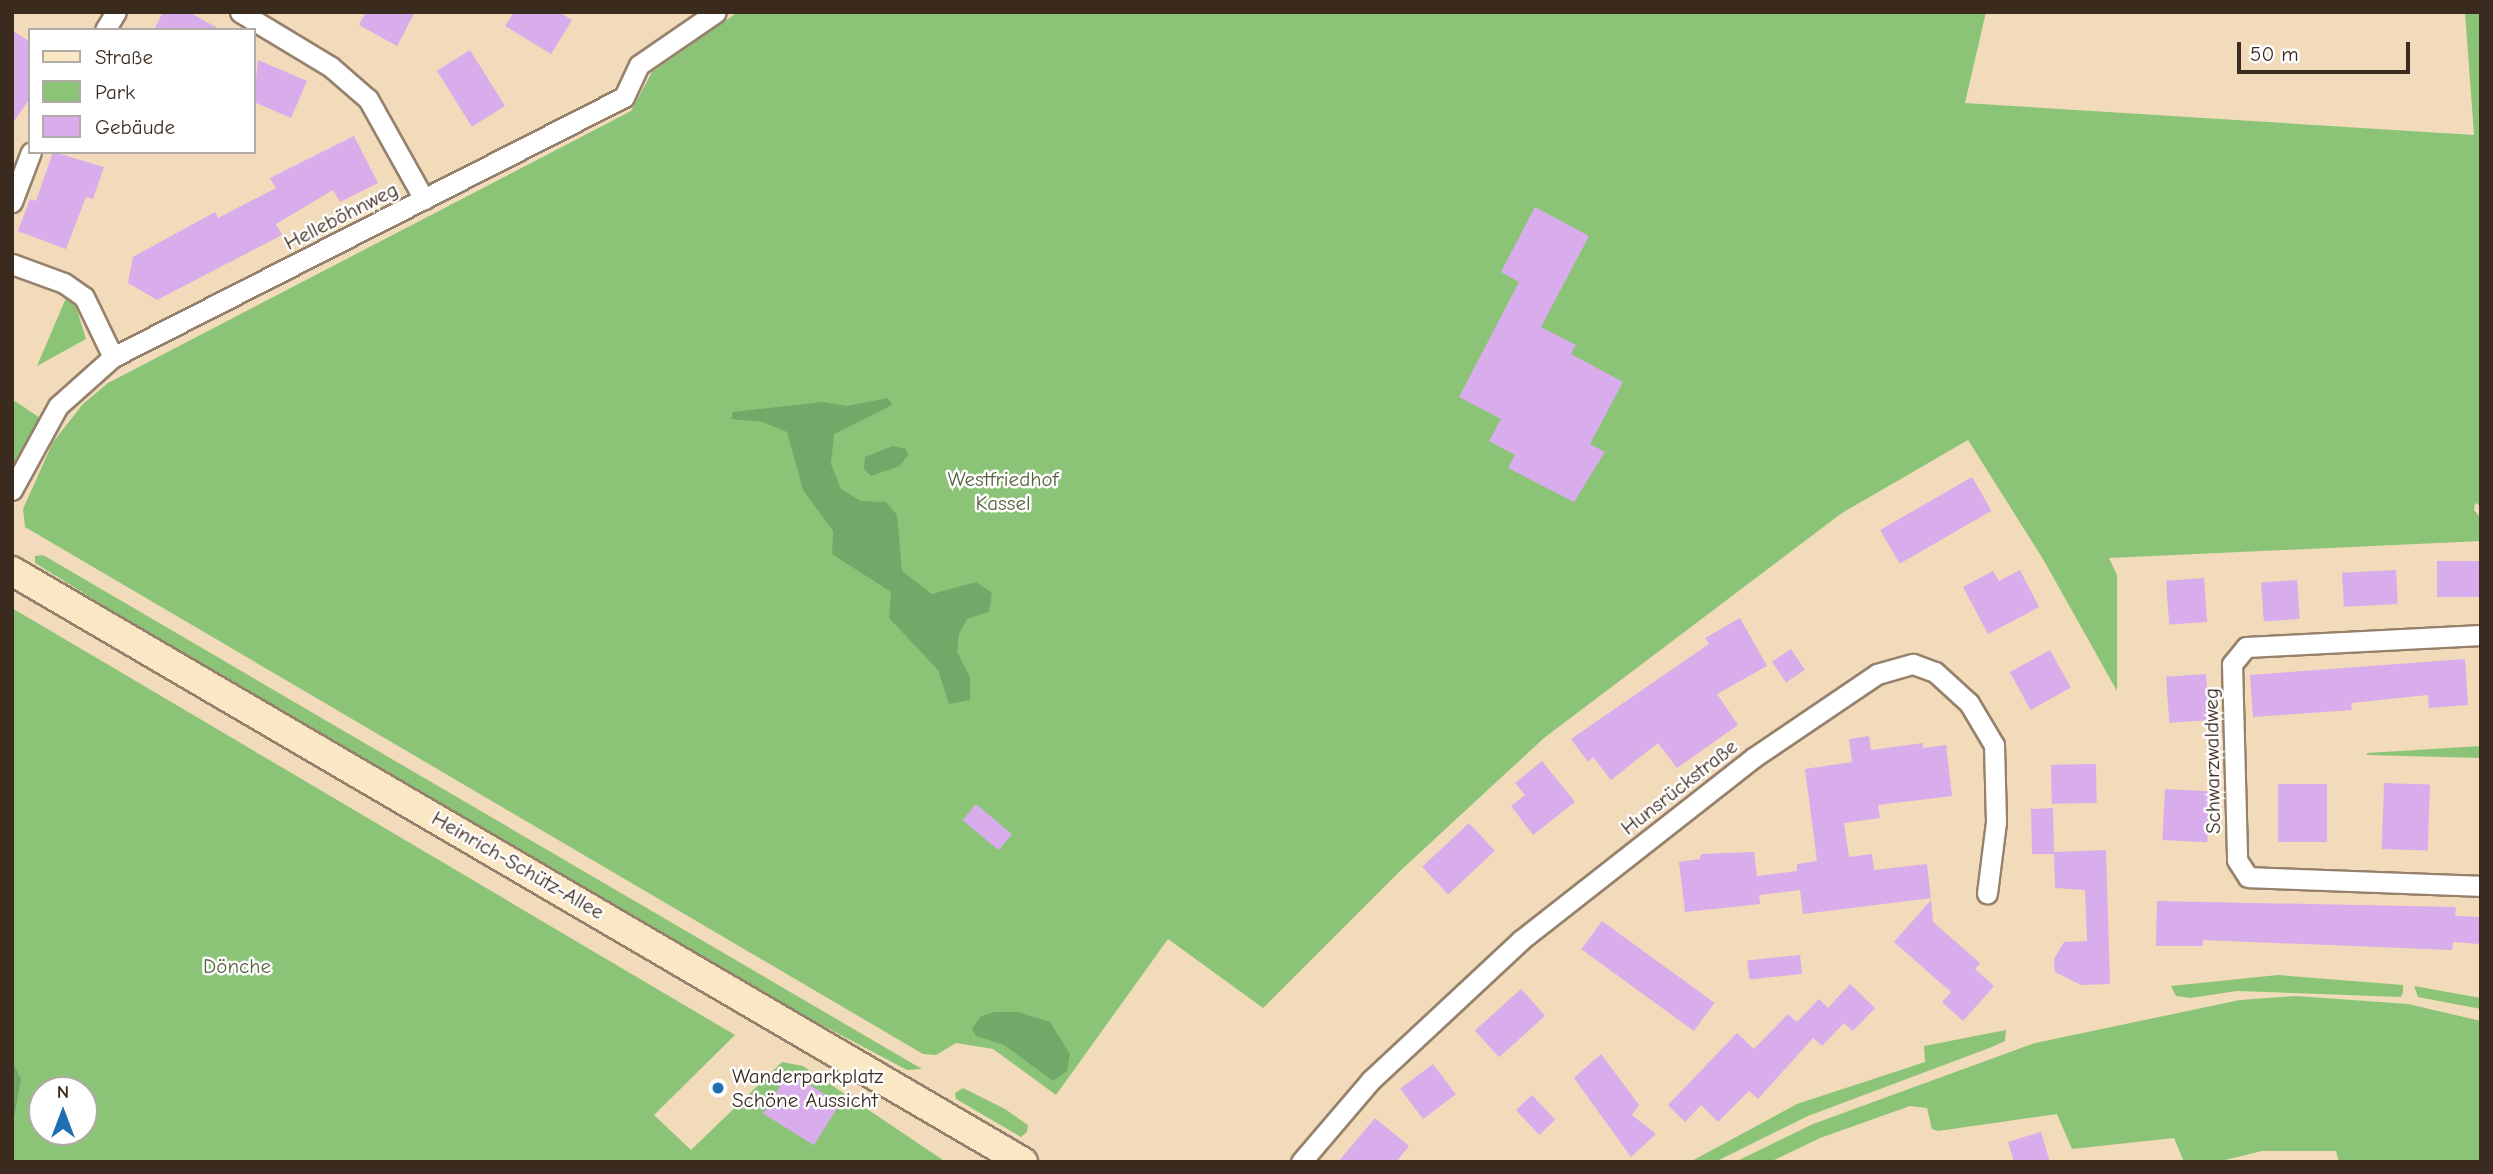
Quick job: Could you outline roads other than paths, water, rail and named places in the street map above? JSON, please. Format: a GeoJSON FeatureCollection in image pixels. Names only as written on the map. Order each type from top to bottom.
{"type":"FeatureCollection","features":[{"type":"Feature","properties":{"kind":"main road","name":"Heinrich-Schütz-Allee"},"geometry":{"type":"LineString","coordinates":[[12,570],[1023,1162]]}},
{"type":"Feature","properties":{"kind":"street"},"geometry":{"type":"LineString","coordinates":[[106,28],[116,12]]}},
{"type":"Feature","properties":{"kind":"street"},"geometry":{"type":"LineString","coordinates":[[240,12],[331,67],[368,99],[424,199]]}},
{"type":"Feature","properties":{"kind":"street","name":"Helleböhnweg"},"geometry":{"type":"LineString","coordinates":[[12,489],[58,406],[113,357],[624,97],[639,65],[716,12]]}},
{"type":"Feature","properties":{"kind":"street"},"geometry":{"type":"LineString","coordinates":[[12,202],[30,154]]}},
{"type":"Feature","properties":{"kind":"street"},"geometry":{"type":"LineString","coordinates":[[12,264],[64,282],[84,297],[113,357]]}},
{"type":"Feature","properties":{"kind":"street","name":"Schwarzwaldweg"},"geometry":{"type":"LineString","coordinates":[[2481,635],[2246,647],[2232,664],[2237,860],[2248,877],[2481,886]]}},
{"type":"Feature","properties":{"kind":"street","name":"Hunsrückstraße"},"geometry":{"type":"LineString","coordinates":[[1301,1162],[1371,1080],[1521,940],[1753,758],[1877,674],[1913,664],[1935,672],[1969,704],[1994,745],[1996,822],[1987,893]]}},
{"type":"Feature","properties":{"kind":"place","name":"Wanderparkplatz Schöne Aussicht"},"geometry":{"type":"Point","coordinates":[718,1088]}},
{"type":"Feature","properties":{"kind":"park label","name":"Westfriedhof Kassel"},"geometry":{"type":"Point","coordinates":[1003,491]}},
{"type":"Feature","properties":{"kind":"park label","name":"Dönche"},"geometry":{"type":"Point","coordinates":[237,966]}}]}
